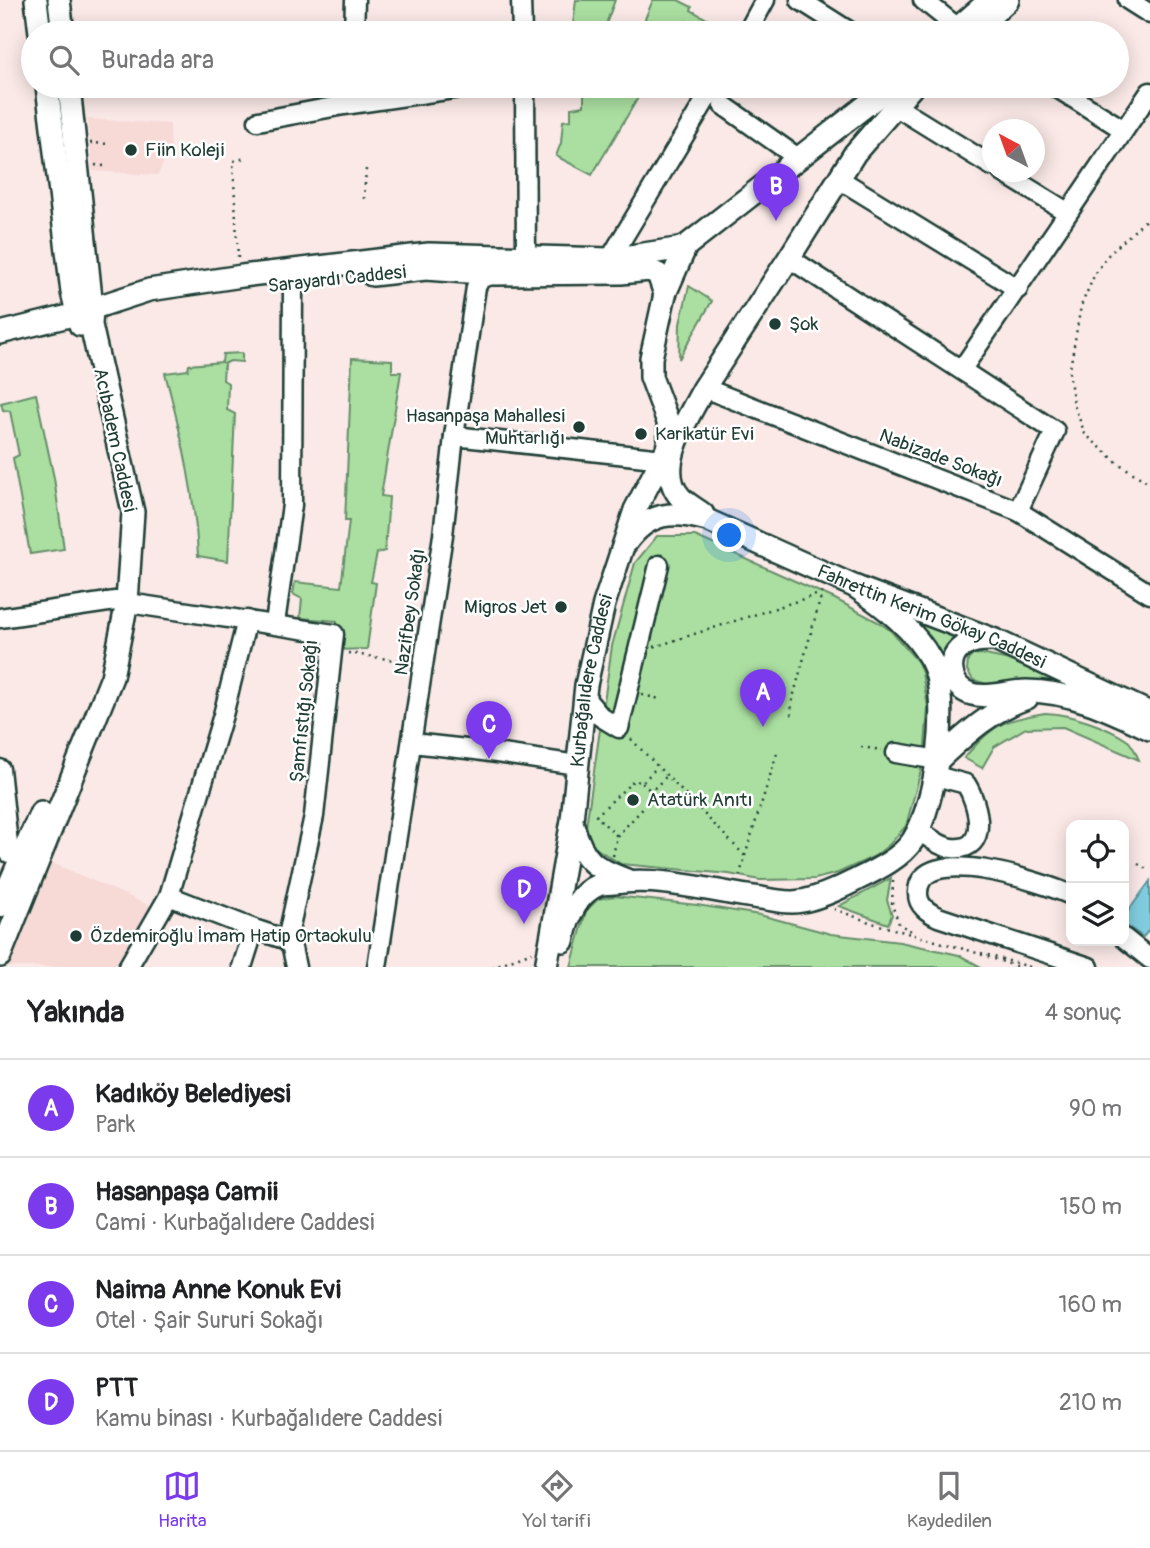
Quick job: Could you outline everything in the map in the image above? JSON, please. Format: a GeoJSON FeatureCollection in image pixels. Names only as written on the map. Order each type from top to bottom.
{"type":"FeatureCollection","features":[{"type":"Feature","properties":{"kind":"main road"},"geometry":{"type":"LineString","coordinates":[[36,0],[39,21]]}},
{"type":"Feature","properties":{"kind":"main road"},"geometry":{"type":"LineString","coordinates":[[59,0],[62,21]]}},
{"type":"Feature","properties":{"kind":"main road"},"geometry":{"type":"LineString","coordinates":[[971,21],[990,0]]}},
{"type":"Feature","properties":{"kind":"main road"},"geometry":{"type":"LineString","coordinates":[[977,21],[1008,0]]}},
{"type":"Feature","properties":{"kind":"main road","name":"Acıbadem Caddesi"},"geometry":{"type":"LineString","coordinates":[[0,906],[16,856],[112,677],[133,512],[83,313],[49,98]]}},
{"type":"Feature","properties":{"kind":"main road","name":"Acıbadem Caddesi"},"geometry":{"type":"LineString","coordinates":[[70,98],[87,264],[83,313]]}},
{"type":"Feature","properties":{"kind":"main road"},"geometry":{"type":"LineString","coordinates":[[803,153],[890,98]]}},
{"type":"Feature","properties":{"kind":"main road"},"geometry":{"type":"LineString","coordinates":[[663,406],[678,412],[693,409],[892,98]]}},
{"type":"Feature","properties":{"kind":"main road"},"geometry":{"type":"LineString","coordinates":[[803,153],[819,146],[828,148],[838,159],[840,177]]}},
{"type":"Feature","properties":{"kind":"main road","name":"Sarayardı Caddesi"},"geometry":{"type":"LineString","coordinates":[[0,346],[131,295],[173,285],[429,254],[610,259],[664,253],[686,246],[803,153]]}},
{"type":"Feature","properties":{"kind":"main road","name":"Sarayardı Caddesi"},"geometry":{"type":"LineString","coordinates":[[663,406],[651,377],[651,358],[665,294],[686,246]]}},
{"type":"Feature","properties":{"kind":"main road"},"geometry":{"type":"LineString","coordinates":[[87,264],[103,286],[131,295]]}},
{"type":"Feature","properties":{"kind":"main road","name":"Sarayardı Caddesi"},"geometry":{"type":"LineString","coordinates":[[0,332],[49,321],[64,306],[83,313],[122,312],[171,299],[293,283],[426,270],[495,274],[621,273],[649,270],[658,274],[665,294]]}},
{"type":"Feature","properties":{"kind":"main road","name":"Kurbağalıdere Caddesi"},"geometry":{"type":"LineString","coordinates":[[541,958],[572,820],[585,698],[604,604],[635,510],[663,459],[669,437],[663,406]]}},
{"type":"Feature","properties":{"kind":"main road","name":"Fahrettin Kerim Gökay Caddesi"},"geometry":{"type":"LineString","coordinates":[[693,409],[671,457],[669,474],[680,497],[713,522]]}},
{"type":"Feature","properties":{"kind":"main road","name":"Fahrettin Kerim Gökay Caddesi"},"geometry":{"type":"LineString","coordinates":[[621,551],[632,534],[662,516],[685,514],[713,522],[856,587],[995,640],[1150,713]]}},
{"type":"Feature","properties":{"kind":"main road"},"geometry":{"type":"LineString","coordinates":[[856,587],[897,618],[913,634],[932,662],[937,680],[942,772]]}},
{"type":"Feature","properties":{"kind":"main road","name":"Fahrettin Kerim Gökay Caddesi"},"geometry":{"type":"LineString","coordinates":[[995,640],[977,640],[958,650],[952,663],[955,682],[972,695],[1025,691],[1082,699],[1150,729]]}},
{"type":"Feature","properties":{"kind":"main road"},"geometry":{"type":"LineString","coordinates":[[558,967],[568,919],[579,901],[597,885],[629,881],[669,884],[794,902],[807,900],[851,883],[883,865],[925,834],[929,806],[942,772],[978,724],[1007,705],[1043,692]]}},
{"type":"Feature","properties":{"kind":"main road"},"geometry":{"type":"LineString","coordinates":[[572,820],[582,850],[597,869],[629,881]]}},
{"type":"Feature","properties":{"kind":"main road","name":"Acıbadem Caddesi"},"geometry":{"type":"LineString","coordinates":[[0,956],[16,856]]}},
{"type":"Feature","properties":{"kind":"street"},"geometry":{"type":"LineString","coordinates":[[354,21],[355,0]]}},
{"type":"Feature","properties":{"kind":"street"},"geometry":{"type":"LineString","coordinates":[[521,0],[522,21]]}},
{"type":"Feature","properties":{"kind":"street"},"geometry":{"type":"LineString","coordinates":[[754,21],[765,0]]}},
{"type":"Feature","properties":{"kind":"street"},"geometry":{"type":"LineString","coordinates":[[800,0],[833,21]]}},
{"type":"Feature","properties":{"kind":"street"},"geometry":{"type":"LineString","coordinates":[[923,0],[948,21]]}},
{"type":"Feature","properties":{"kind":"street"},"geometry":{"type":"LineString","coordinates":[[1128,0],[1150,14]]}},
{"type":"Feature","properties":{"kind":"street"},"geometry":{"type":"LineString","coordinates":[[962,369],[1150,92]]}},
{"type":"Feature","properties":{"kind":"street"},"geometry":{"type":"LineString","coordinates":[[258,121],[340,98]]}},
{"type":"Feature","properties":{"kind":"street"},"geometry":{"type":"LineString","coordinates":[[525,98],[526,258]]}},
{"type":"Feature","properties":{"kind":"street"},"geometry":{"type":"LineString","coordinates":[[610,259],[707,98]]}},
{"type":"Feature","properties":{"kind":"street"},"geometry":{"type":"LineString","coordinates":[[896,98],[982,159]]}},
{"type":"Feature","properties":{"kind":"street"},"geometry":{"type":"LineString","coordinates":[[1073,98],[1124,130]]}},
{"type":"Feature","properties":{"kind":"street"},"geometry":{"type":"LineString","coordinates":[[723,105],[803,153]]}},
{"type":"Feature","properties":{"kind":"street"},"geometry":{"type":"LineString","coordinates":[[840,177],[1018,289]]}},
{"type":"Feature","properties":{"kind":"street"},"geometry":{"type":"LineString","coordinates":[[1018,182],[1068,212]]}},
{"type":"Feature","properties":{"kind":"street"},"geometry":{"type":"LineString","coordinates":[[789,258],[1055,431],[1018,511]]}},
{"type":"Feature","properties":{"kind":"street","name":"Nazifbey Sokağı"},"geometry":{"type":"LineString","coordinates":[[376,967],[443,535],[454,436],[476,287],[481,278],[495,274]]}},
{"type":"Feature","properties":{"kind":"street"},"geometry":{"type":"LineString","coordinates":[[275,623],[292,505],[293,283]]}},
{"type":"Feature","properties":{"kind":"street","name":"Nabizade Sokağı"},"geometry":{"type":"LineString","coordinates":[[704,388],[1018,511],[1150,594]]}},
{"type":"Feature","properties":{"kind":"street"},"geometry":{"type":"LineString","coordinates":[[454,436],[663,459]]}},
{"type":"Feature","properties":{"kind":"street"},"geometry":{"type":"LineString","coordinates":[[585,698],[601,717],[619,728],[659,565]]}},
{"type":"Feature","properties":{"kind":"street","name":"Şamfıstığı Sokağı"},"geometry":{"type":"LineString","coordinates":[[0,618],[121,602],[275,623],[334,634],[314,816],[287,940]]}},
{"type":"Feature","properties":{"kind":"street"},"geometry":{"type":"LineString","coordinates":[[128,967],[169,896],[223,715],[247,620]]}},
{"type":"Feature","properties":{"kind":"street"},"geometry":{"type":"LineString","coordinates":[[412,743],[577,765]]}},
{"type":"Feature","properties":{"kind":"street"},"geometry":{"type":"LineString","coordinates":[[897,752],[962,781],[972,793],[978,809],[977,833],[973,843],[965,847],[938,844],[925,834]]}},
{"type":"Feature","properties":{"kind":"street"},"geometry":{"type":"LineString","coordinates":[[0,769],[16,856]]}},
{"type":"Feature","properties":{"kind":"street"},"geometry":{"type":"LineString","coordinates":[[1066,893],[1032,880],[966,867],[938,868],[931,872],[925,876],[918,895],[919,902],[927,911],[938,917],[1089,967]]}},
{"type":"Feature","properties":{"kind":"street"},"geometry":{"type":"LineString","coordinates":[[169,896],[287,940],[292,948],[296,967]]}},
{"type":"Feature","properties":{"kind":"street"},"geometry":{"type":"LineString","coordinates":[[242,967],[254,929]]}},
{"type":"Feature","properties":{"kind":"street"},"geometry":{"type":"LineString","coordinates":[[1129,941],[1150,959]]}},
{"type":"Feature","properties":{"kind":"path"},"geometry":{"type":"LineString","coordinates":[[91,143],[111,144]]}},
{"type":"Feature","properties":{"kind":"path"},"geometry":{"type":"LineString","coordinates":[[238,262],[233,161],[246,158]]}},
{"type":"Feature","properties":{"kind":"path"},"geometry":{"type":"LineString","coordinates":[[92,165],[105,166]]}},
{"type":"Feature","properties":{"kind":"path"},"geometry":{"type":"LineString","coordinates":[[364,199],[366,169]]}},
{"type":"Feature","properties":{"kind":"path"},"geometry":{"type":"LineString","coordinates":[[1150,216],[1106,257],[1094,276],[1081,306],[1069,374],[1074,405],[1086,435],[1118,463],[1150,484]]}},
{"type":"Feature","properties":{"kind":"path"},"geometry":{"type":"LineString","coordinates":[[638,653],[822,593],[792,701],[791,717]]}},
{"type":"Feature","properties":{"kind":"path"},"geometry":{"type":"LineString","coordinates":[[348,653],[409,662]]}},
{"type":"Feature","properties":{"kind":"path"},"geometry":{"type":"LineString","coordinates":[[619,728],[745,856]]}},
{"type":"Feature","properties":{"kind":"path"},"geometry":{"type":"LineString","coordinates":[[861,747],[897,752]]}},
{"type":"Feature","properties":{"kind":"path"},"geometry":{"type":"LineString","coordinates":[[735,895],[778,750]]}},
{"type":"Feature","properties":{"kind":"path"},"geometry":{"type":"LineString","coordinates":[[642,783],[657,767]]}},
{"type":"Feature","properties":{"kind":"path"},"geometry":{"type":"LineString","coordinates":[[651,791],[667,776]]}},
{"type":"Feature","properties":{"kind":"path"},"geometry":{"type":"LineString","coordinates":[[612,861],[617,836],[652,799],[651,791],[642,783],[634,780],[596,816],[617,836]]}},
{"type":"Feature","properties":{"kind":"path"},"geometry":{"type":"LineString","coordinates":[[1140,865],[1150,871]]}},
{"type":"Feature","properties":{"kind":"path"},"geometry":{"type":"LineString","coordinates":[[894,878],[892,905],[899,924],[921,937]]}},
{"type":"Feature","properties":{"kind":"path"},"geometry":{"type":"LineString","coordinates":[[829,905],[842,914],[1030,967]]}},
{"type":"Feature","properties":{"kind":"path"},"geometry":{"type":"LineString","coordinates":[[971,951],[1017,967]]}},
{"type":"Feature","properties":{"kind":"path"},"geometry":{"type":"LineString","coordinates":[[492,967],[541,958]]}},
{"type":"Feature","properties":{"kind":"shaded area","name":"Fiin Koleji"},"geometry":{"type":"Polygon","coordinates":[[[87,119],[170,124],[171,158],[165,159],[158,175],[93,171],[87,119]]]}},
{"type":"Feature","properties":{"kind":"shaded area","name":"Özdemiroğlu İmam Hatip Ortaokulu"},"geometry":{"type":"Polygon","coordinates":[[[50,862],[151,906],[114,967],[5,967],[50,862]]]}},
{"type":"Feature","properties":{"kind":"green space"},"geometry":{"type":"Polygon","coordinates":[[[576,0],[615,0],[607,21],[573,21],[576,0]]]}},
{"type":"Feature","properties":{"kind":"green space"},"geometry":{"type":"Polygon","coordinates":[[[653,0],[678,0],[710,21],[686,21],[644,21],[653,0]]]}},
{"type":"Feature","properties":{"kind":"green space"},"geometry":{"type":"Polygon","coordinates":[[[584,98],[638,98],[592,175],[556,156],[561,143],[563,121],[571,120],[571,108],[584,106],[584,98]]]}},
{"type":"Feature","properties":{"kind":"green space"},"geometry":{"type":"Polygon","coordinates":[[[689,286],[712,301],[679,359],[680,324],[689,286]]]}},
{"type":"Feature","properties":{"kind":"green space"},"geometry":{"type":"Polygon","coordinates":[[[242,353],[242,362],[230,361],[224,364],[223,380],[228,383],[227,410],[235,414],[228,561],[198,556],[186,463],[165,373],[188,370],[189,365],[222,362],[223,354],[242,353]]]}},
{"type":"Feature","properties":{"kind":"green space"},"geometry":{"type":"Polygon","coordinates":[[[352,358],[392,360],[392,372],[401,372],[381,496],[389,497],[385,551],[377,553],[371,582],[376,583],[367,649],[336,650],[337,621],[300,618],[302,599],[293,594],[295,582],[341,587],[349,521],[345,521],[352,358]]]}},
{"type":"Feature","properties":{"kind":"green space"},"geometry":{"type":"Polygon","coordinates":[[[36,394],[54,478],[64,549],[30,554],[13,458],[19,455],[10,411],[3,410],[1,403],[36,394]]]}},
{"type":"Feature","properties":{"kind":"green space"},"geometry":{"type":"Polygon","coordinates":[[[657,536],[695,536],[835,599],[891,631],[918,662],[928,707],[924,759],[906,826],[875,856],[838,873],[815,879],[760,880],[729,874],[621,864],[597,849],[589,840],[586,827],[612,646],[635,563],[657,536]]]}},
{"type":"Feature","properties":{"kind":"green space"},"geometry":{"type":"Polygon","coordinates":[[[908,612],[964,634],[946,666],[936,647],[908,612]]]}},
{"type":"Feature","properties":{"kind":"green space"},"geometry":{"type":"Polygon","coordinates":[[[973,655],[1009,660],[1067,685],[1014,680],[987,684],[973,680],[967,670],[968,660],[973,655]]]}},
{"type":"Feature","properties":{"kind":"green space"},"geometry":{"type":"Polygon","coordinates":[[[1045,713],[1076,718],[1109,730],[1130,743],[1139,760],[1063,727],[1026,728],[994,747],[982,768],[964,758],[999,726],[1045,713]]]}},
{"type":"Feature","properties":{"kind":"green space"},"geometry":{"type":"Polygon","coordinates":[[[891,878],[887,900],[892,915],[888,924],[839,906],[891,878]]]}},
{"type":"Feature","properties":{"kind":"green space"},"geometry":{"type":"Polygon","coordinates":[[[614,896],[760,915],[831,934],[900,942],[959,955],[981,967],[571,967],[586,911],[598,899],[614,896]]]}},
{"type":"Feature","properties":{"kind":"water"},"geometry":{"type":"Polygon","coordinates":[[[1150,881],[1150,929],[1143,937],[1129,927],[1129,910],[1150,881]]]}},
{"type":"Feature","properties":{"kind":"place","name":"Fiin Koleji"},"geometry":{"type":"Point","coordinates":[131,150]}},
{"type":"Feature","properties":{"kind":"place","name":"Hasanpaşa Camii"},"geometry":{"type":"Point","coordinates":[776,221]}},
{"type":"Feature","properties":{"kind":"place","name":"Şok"},"geometry":{"type":"Point","coordinates":[775,324]}},
{"type":"Feature","properties":{"kind":"place","name":"Hasanpaşa Mahallesi Muhtarlığı"},"geometry":{"type":"Point","coordinates":[579,427]}},
{"type":"Feature","properties":{"kind":"place","name":"Karikatür Evi"},"geometry":{"type":"Point","coordinates":[641,434]}},
{"type":"Feature","properties":{"kind":"place","name":"Migros Jet"},"geometry":{"type":"Point","coordinates":[561,607]}},
{"type":"Feature","properties":{"kind":"place","name":"Kadıköy Belediyesi"},"geometry":{"type":"Point","coordinates":[763,727]}},
{"type":"Feature","properties":{"kind":"place","name":"Naima Anne Konuk Evi"},"geometry":{"type":"Point","coordinates":[489,759]}},
{"type":"Feature","properties":{"kind":"place","name":"Atatürk Anıtı"},"geometry":{"type":"Point","coordinates":[633,800]}},
{"type":"Feature","properties":{"kind":"place","name":"PTT"},"geometry":{"type":"Point","coordinates":[524,924]}},
{"type":"Feature","properties":{"kind":"place","name":"Özdemiroğlu İmam Hatip Ortaokulu"},"geometry":{"type":"Point","coordinates":[76,936]}}]}
